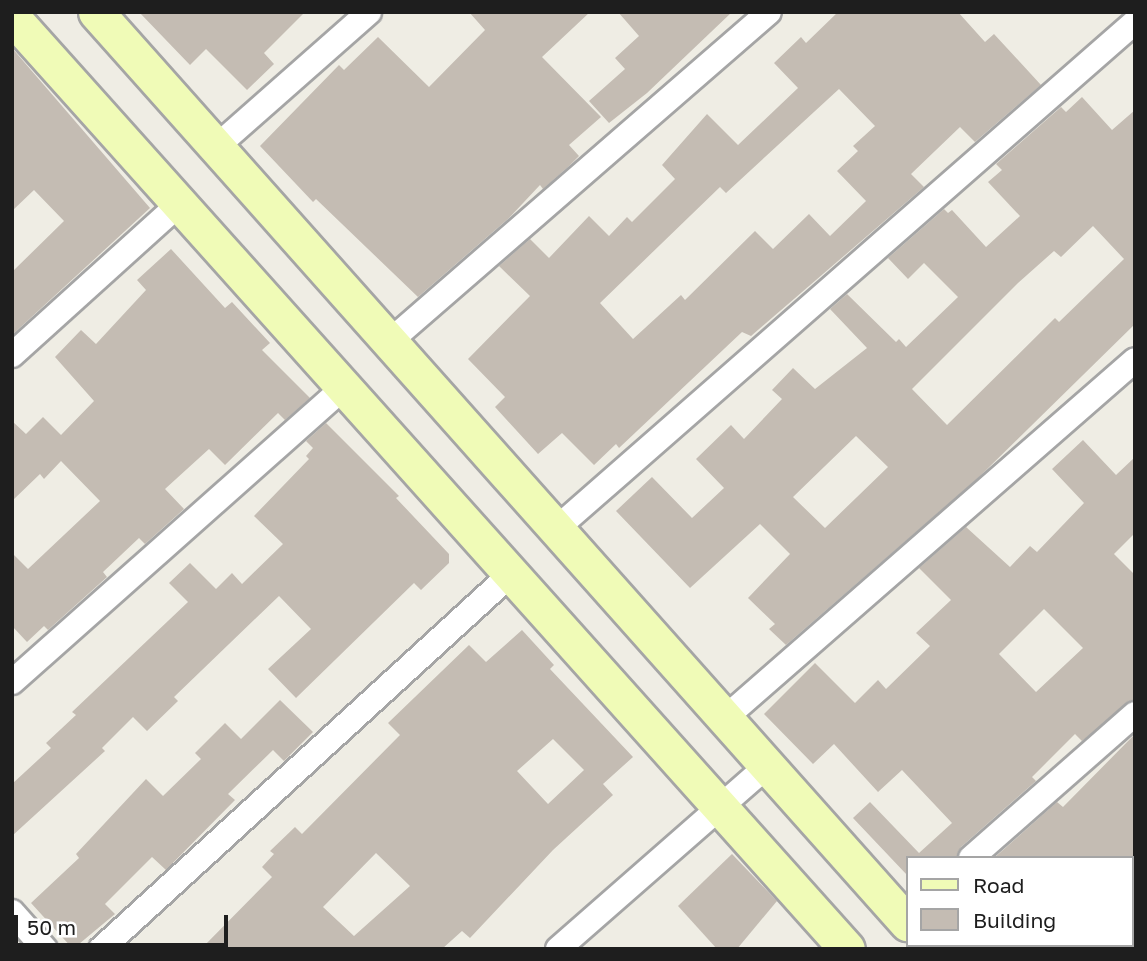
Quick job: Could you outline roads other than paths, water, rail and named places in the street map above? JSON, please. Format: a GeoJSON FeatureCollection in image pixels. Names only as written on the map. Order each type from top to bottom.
{"type":"FeatureCollection","features":[{"type":"Feature","properties":{"kind":"main road"},"geometry":{"type":"LineString","coordinates":[[96,12],[766,766],[906,918]]}},
{"type":"Feature","properties":{"kind":"main road"},"geometry":{"type":"LineString","coordinates":[[12,17],[847,949]]}},
{"type":"Feature","properties":{"kind":"street"},"geometry":{"type":"LineString","coordinates":[[216,147],[369,12]]}},
{"type":"Feature","properties":{"kind":"street"},"geometry":{"type":"LineString","coordinates":[[389,342],[769,12]]}},
{"type":"Feature","properties":{"kind":"street"},"geometry":{"type":"LineString","coordinates":[[556,529],[1135,22]]}},
{"type":"Feature","properties":{"kind":"street"},"geometry":{"type":"LineString","coordinates":[[12,355],[180,204]]}},
{"type":"Feature","properties":{"kind":"street"},"geometry":{"type":"LineString","coordinates":[[725,718],[1135,360]]}},
{"type":"Feature","properties":{"kind":"street"},"geometry":{"type":"LineString","coordinates":[[12,682],[344,387]]}},
{"type":"Feature","properties":{"kind":"street"},"geometry":{"type":"LineString","coordinates":[[102,949],[511,574]]}},
{"type":"Feature","properties":{"kind":"street"},"geometry":{"type":"LineString","coordinates":[[973,856],[1135,713]]}},
{"type":"Feature","properties":{"kind":"street"},"geometry":{"type":"LineString","coordinates":[[558,949],[766,766]]}},
{"type":"Feature","properties":{"kind":"street"},"geometry":{"type":"LineString","coordinates":[[12,912],[45,949]]}}]}
